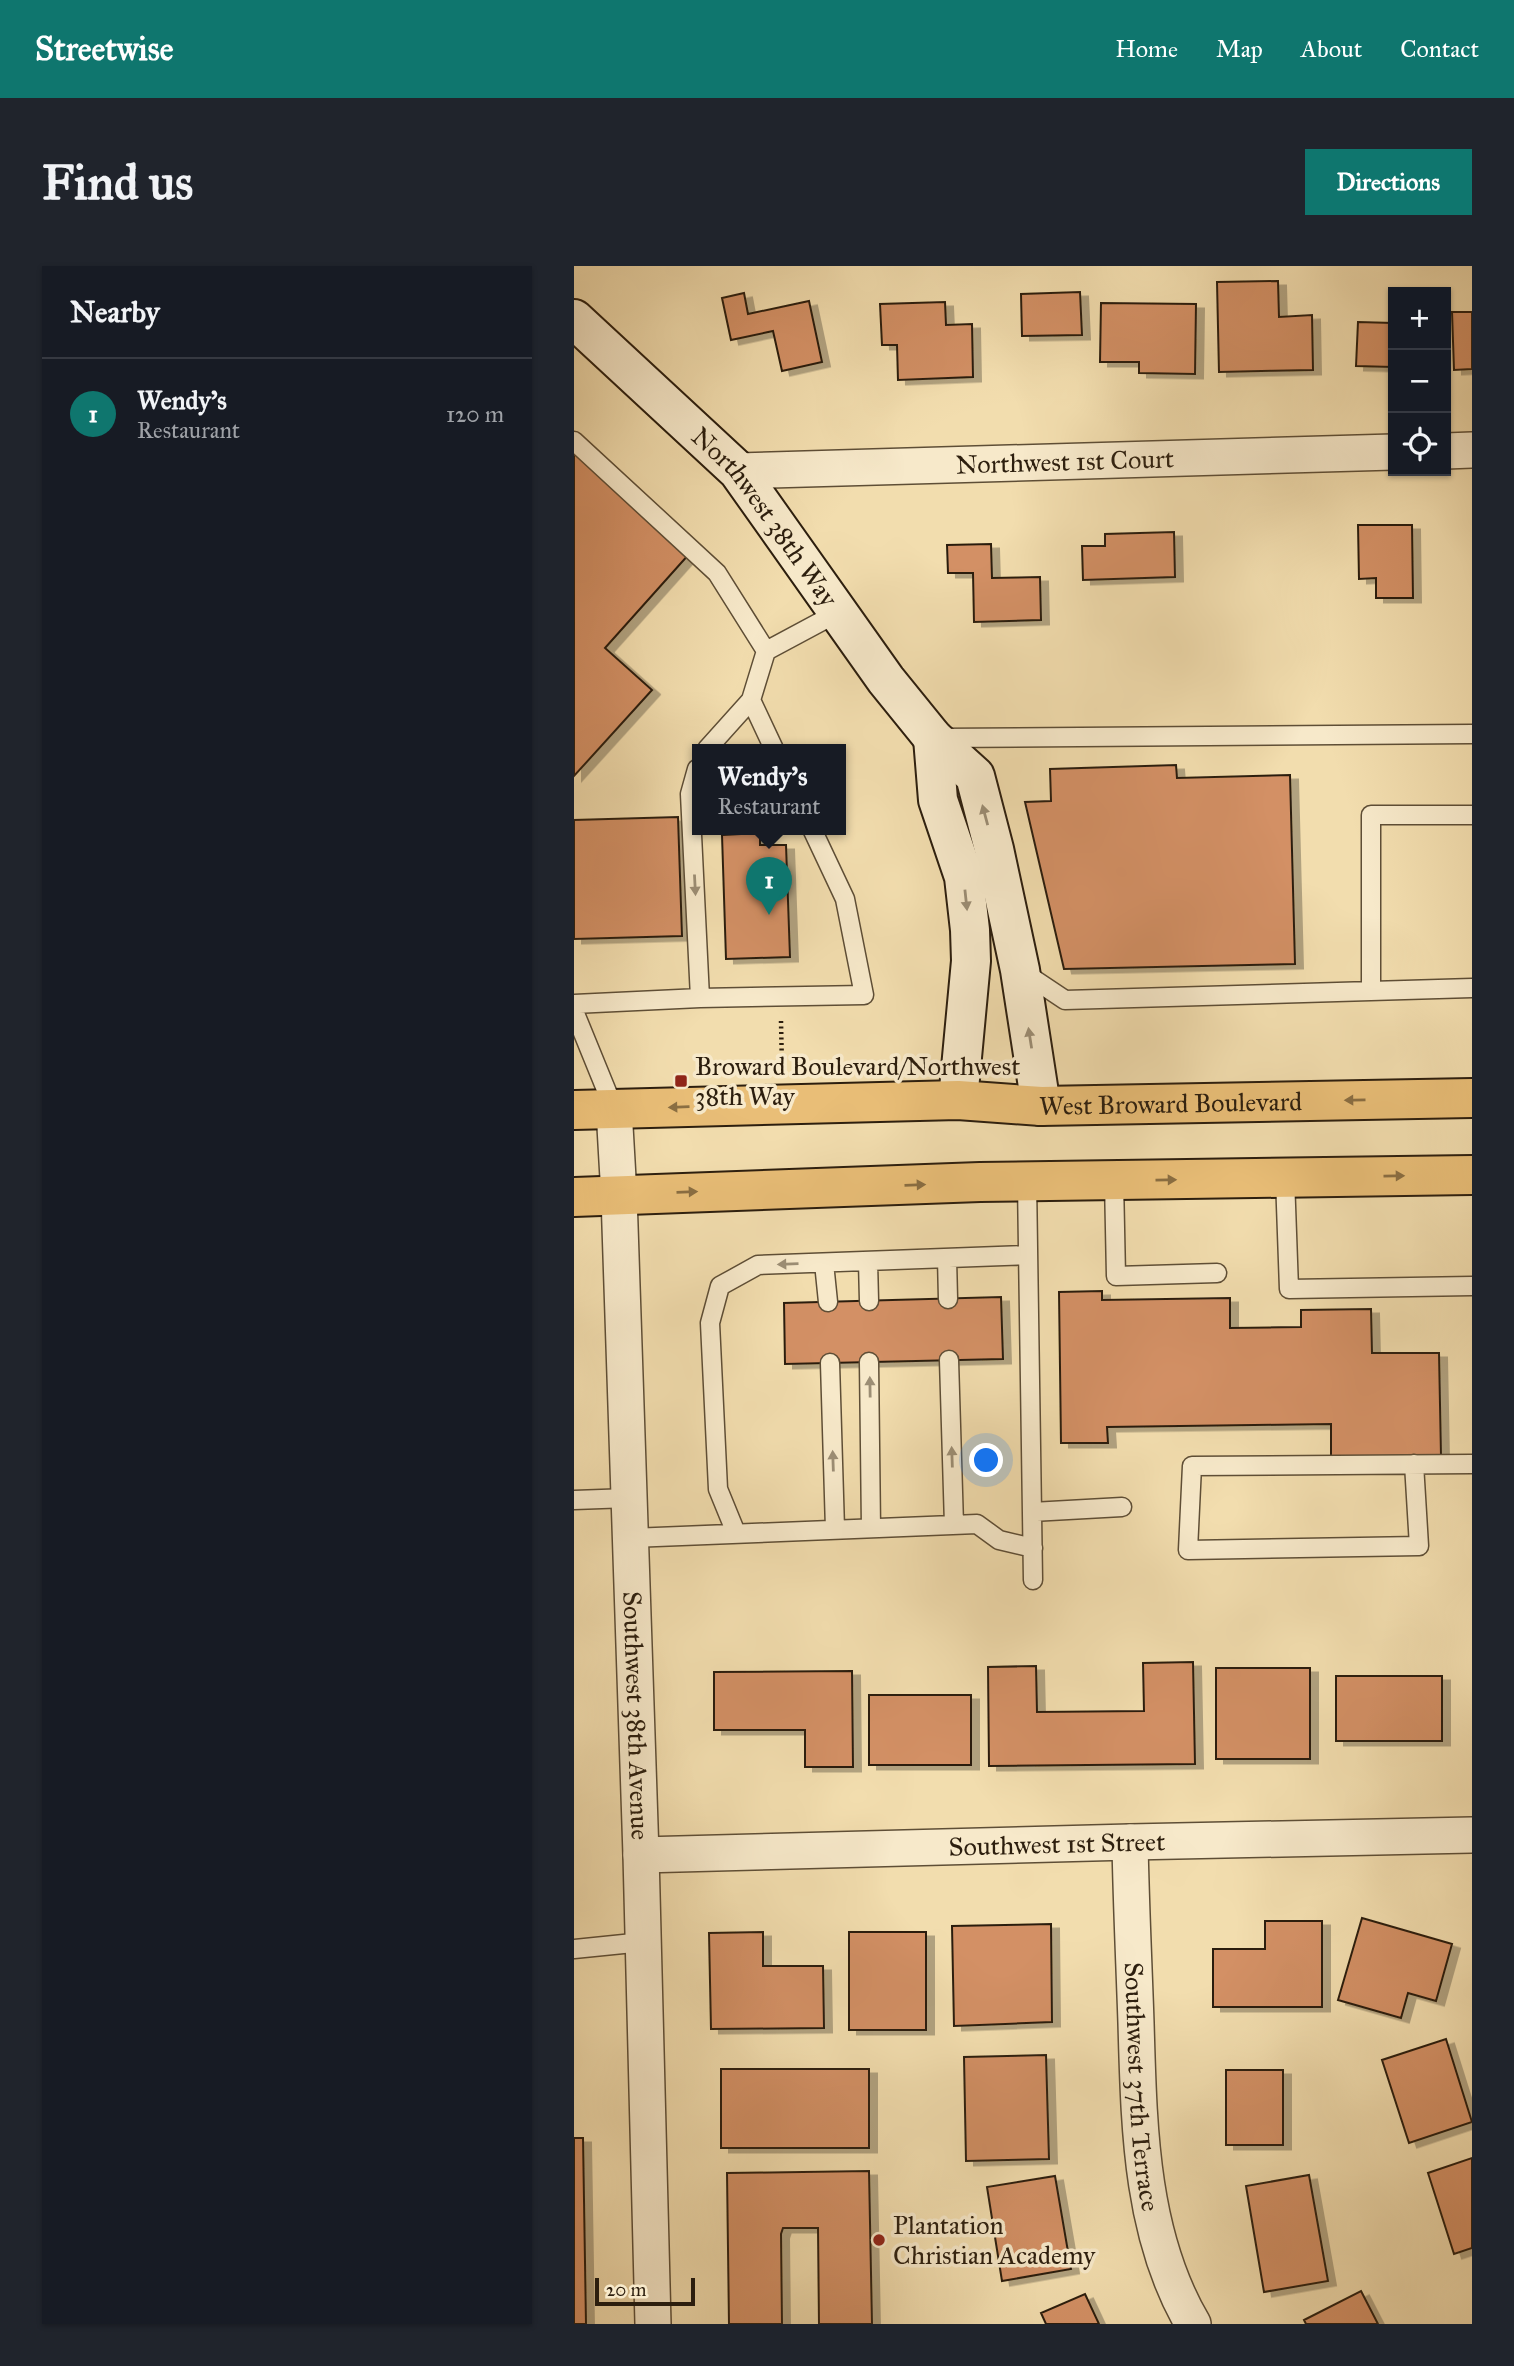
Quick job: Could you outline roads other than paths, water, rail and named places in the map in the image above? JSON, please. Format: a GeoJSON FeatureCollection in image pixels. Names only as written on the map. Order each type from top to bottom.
{"type":"FeatureCollection","features":[{"type":"Feature","properties":{"kind":"main road","name":"West Broward Boulevard"},"geometry":{"type":"LineString","coordinates":[[574,1110],[958,1100],[1041,1106],[1472,1098]]}},
{"type":"Feature","properties":{"kind":"main road"},"geometry":{"type":"LineString","coordinates":[[574,1197],[1027,1182],[1472,1175]]}},
{"type":"Feature","properties":{"kind":"street","name":"Northwest 38th Way"},"geometry":{"type":"LineString","coordinates":[[574,319],[738,471],[886,680],[933,738],[975,776],[1020,970],[1041,1106]]}},
{"type":"Feature","properties":{"kind":"street"},"geometry":{"type":"LineString","coordinates":[[1451,451],[1472,450]]}},
{"type":"Feature","properties":{"kind":"street","name":"Northwest 1st Court"},"geometry":{"type":"LineString","coordinates":[[738,471],[1388,452]]}},
{"type":"Feature","properties":{"kind":"street"},"geometry":{"type":"LineString","coordinates":[[933,738],[938,800],[964,877],[970,930],[971,961],[958,1100]]}},
{"type":"Feature","properties":{"kind":"street","name":"Southwest 38th Avenue"},"geometry":{"type":"LineString","coordinates":[[614,1110],[631,1538],[653,2324]]}},
{"type":"Feature","properties":{"kind":"street","name":"Southwest 1st Street"},"geometry":{"type":"LineString","coordinates":[[641,1855],[1472,1835]]}},
{"type":"Feature","properties":{"kind":"street","name":"Southwest 37th Terrace"},"geometry":{"type":"LineString","coordinates":[[1130,1842],[1139,2118],[1149,2208],[1176,2296],[1193,2324]]}},
{"type":"Feature","properties":{"kind":"lane"},"geometry":{"type":"LineString","coordinates":[[574,440],[717,573],[766,651]]}},
{"type":"Feature","properties":{"kind":"lane"},"geometry":{"type":"LineString","coordinates":[[712,744],[751,700],[766,651],[838,613]]}},
{"type":"Feature","properties":{"kind":"lane"},"geometry":{"type":"LineString","coordinates":[[751,700],[772,744]]}},
{"type":"Feature","properties":{"kind":"lane"},"geometry":{"type":"LineString","coordinates":[[933,738],[1472,734]]}},
{"type":"Feature","properties":{"kind":"lane"},"geometry":{"type":"LineString","coordinates":[[692,787],[692,835]]}},
{"type":"Feature","properties":{"kind":"lane"},"geometry":{"type":"LineString","coordinates":[[1371,991],[1371,815],[1472,815]]}},
{"type":"Feature","properties":{"kind":"lane"},"geometry":{"type":"LineString","coordinates":[[692,835],[700,998]]}},
{"type":"Feature","properties":{"kind":"lane"},"geometry":{"type":"LineString","coordinates":[[574,1004],[864,995],[845,899],[815,835]]}},
{"type":"Feature","properties":{"kind":"lane"},"geometry":{"type":"LineString","coordinates":[[1020,970],[1065,1000],[1472,988]]}},
{"type":"Feature","properties":{"kind":"lane"},"geometry":{"type":"LineString","coordinates":[[574,1011],[614,1110]]}},
{"type":"Feature","properties":{"kind":"lane"},"geometry":{"type":"LineString","coordinates":[[1285,1178],[1289,1289],[1472,1286]]}},
{"type":"Feature","properties":{"kind":"lane"},"geometry":{"type":"LineString","coordinates":[[1114,1181],[1116,1276],[1217,1273]]}},
{"type":"Feature","properties":{"kind":"lane"},"geometry":{"type":"LineString","coordinates":[[1027,1182],[1034,1580]]}},
{"type":"Feature","properties":{"kind":"lane"},"geometry":{"type":"LineString","coordinates":[[736,1533],[718,1489],[710,1323],[720,1286],[758,1265],[1028,1255]]}},
{"type":"Feature","properties":{"kind":"lane"},"geometry":{"type":"LineString","coordinates":[[947,1258],[948,1299]]}},
{"type":"Feature","properties":{"kind":"lane"},"geometry":{"type":"LineString","coordinates":[[868,1261],[869,1301]]}},
{"type":"Feature","properties":{"kind":"lane"},"geometry":{"type":"LineString","coordinates":[[824,1263],[828,1302]]}},
{"type":"Feature","properties":{"kind":"lane"},"geometry":{"type":"LineString","coordinates":[[949,1360],[954,1525]]}},
{"type":"Feature","properties":{"kind":"lane"},"geometry":{"type":"LineString","coordinates":[[869,1362],[871,1528]]}},
{"type":"Feature","properties":{"kind":"lane"},"geometry":{"type":"LineString","coordinates":[[830,1363],[835,1529]]}},
{"type":"Feature","properties":{"kind":"lane"},"geometry":{"type":"LineString","coordinates":[[1414,1464],[1419,1546],[1188,1550],[1192,1466],[1414,1464],[1472,1464]]}},
{"type":"Feature","properties":{"kind":"lane"},"geometry":{"type":"LineString","coordinates":[[574,1500],[629,1498]]}},
{"type":"Feature","properties":{"kind":"lane"},"geometry":{"type":"LineString","coordinates":[[1032,1512],[1122,1507]]}},
{"type":"Feature","properties":{"kind":"lane"},"geometry":{"type":"LineString","coordinates":[[631,1538],[977,1524],[999,1540],[1033,1548]]}},
{"type":"Feature","properties":{"kind":"lane"},"geometry":{"type":"LineString","coordinates":[[574,1949],[643,1942]]}},
{"type":"Feature","properties":{"kind":"place","name":"Wendy's"},"geometry":{"type":"Point","coordinates":[769,915]}},
{"type":"Feature","properties":{"kind":"place","name":"Broward Boulevard/Northwest 38th Way"},"geometry":{"type":"Point","coordinates":[681,1081]}},
{"type":"Feature","properties":{"kind":"place","name":"Plantation Christian Academy"},"geometry":{"type":"Point","coordinates":[879,2240]}}]}
